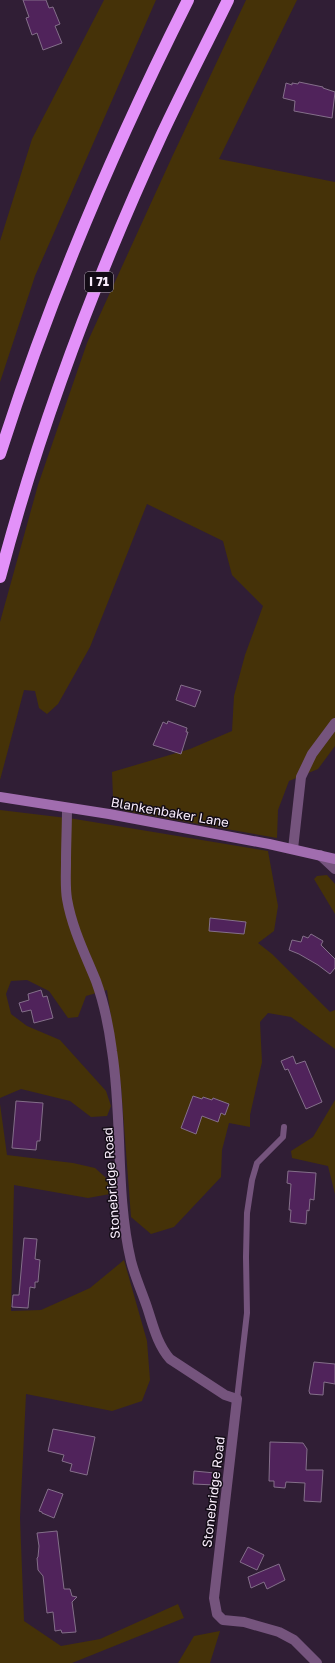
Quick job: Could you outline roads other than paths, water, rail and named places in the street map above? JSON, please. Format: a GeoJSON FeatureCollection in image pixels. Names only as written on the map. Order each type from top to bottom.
{"type":"FeatureCollection","features":[{"type":"Feature","properties":{"kind":"highway","name":"I 71"},"geometry":{"type":"LineString","coordinates":[[0,454],[30,365],[87,216],[152,72],[188,0]]}},
{"type":"Feature","properties":{"kind":"highway","name":"I 71"},"geometry":{"type":"LineString","coordinates":[[0,577],[15,524],[51,411],[91,303],[122,226],[162,135],[228,0]]}},
{"type":"Feature","properties":{"kind":"street"},"geometry":{"type":"LineString","coordinates":[[293,849],[301,777],[312,754],[335,723]]}},
{"type":"Feature","properties":{"kind":"street","name":"Blankenbaker Lane"},"geometry":{"type":"LineString","coordinates":[[0,797],[109,814],[293,849],[335,859]]}},
{"type":"Feature","properties":{"kind":"street","name":"Stonebridge Road"},"geometry":{"type":"LineString","coordinates":[[67,808],[67,899],[76,932],[96,982],[109,1030],[120,1128],[121,1184],[131,1260],[136,1280],[158,1339],[170,1359],[224,1396],[237,1398],[214,1598],[216,1614],[223,1620],[244,1622],[279,1632],[294,1640],[317,1663]]}},
{"type":"Feature","properties":{"kind":"street"},"geometry":{"type":"LineString","coordinates":[[320,855],[335,870]]}},
{"type":"Feature","properties":{"kind":"lane"},"geometry":{"type":"LineString","coordinates":[[237,1398],[247,1313],[247,1213],[252,1180],[257,1163],[283,1137],[284,1127]]}}]}
